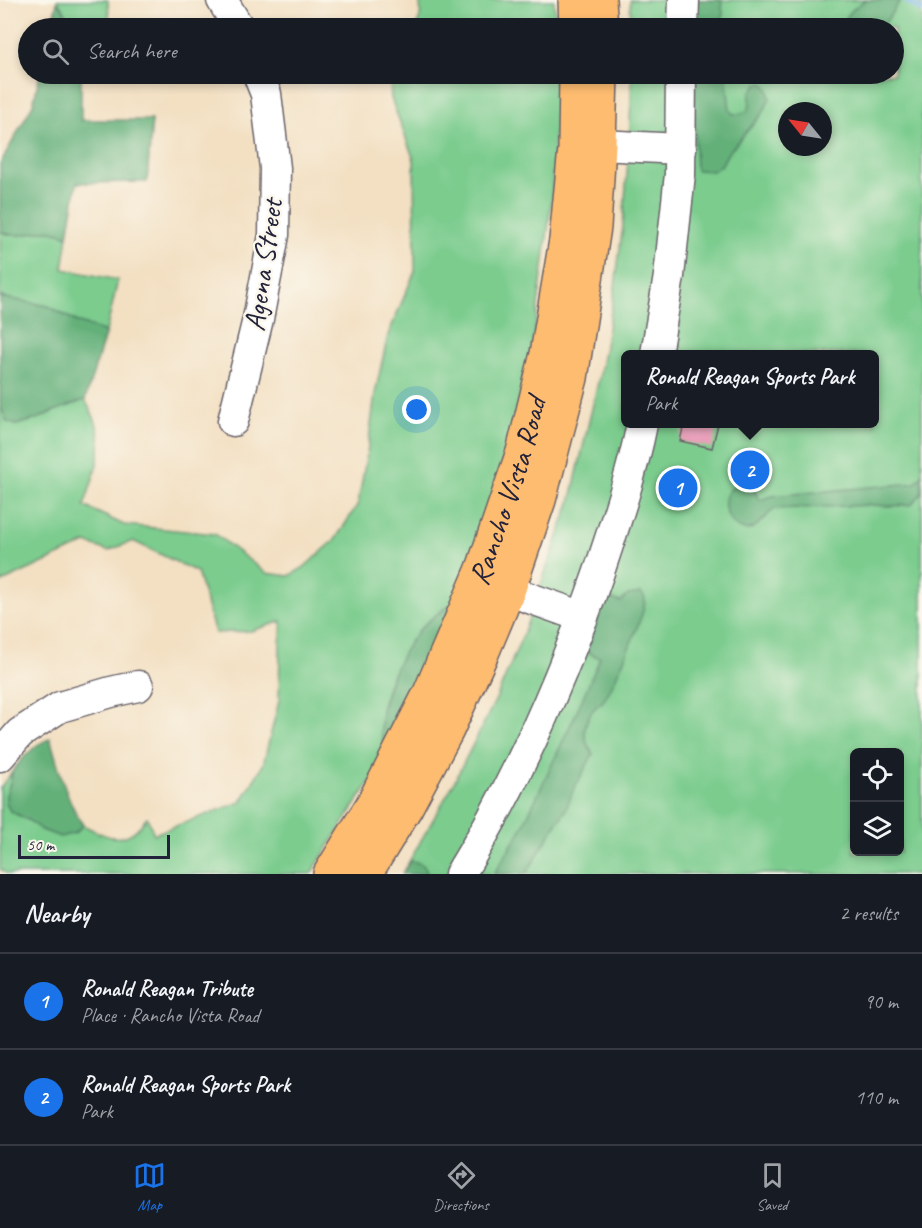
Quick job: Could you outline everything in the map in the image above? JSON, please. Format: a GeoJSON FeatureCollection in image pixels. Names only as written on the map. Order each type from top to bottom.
{"type":"FeatureCollection","features":[{"type":"Feature","properties":{"kind":"main road"},"geometry":{"type":"LineString","coordinates":[[575,0],[576,18]]}},
{"type":"Feature","properties":{"kind":"main road"},"geometry":{"type":"LineString","coordinates":[[600,0],[601,18]]}},
{"type":"Feature","properties":{"kind":"main road","name":"Rancho Vista Road"},"geometry":{"type":"LineString","coordinates":[[365,874],[406,807],[447,730],[482,653],[493,585],[546,354],[566,240],[575,149],[576,84]]}},
{"type":"Feature","properties":{"kind":"main road","name":"Rancho Vista Road"},"geometry":{"type":"LineString","coordinates":[[330,874],[372,806],[429,695],[540,500],[571,378],[594,227],[601,84]]}},
{"type":"Feature","properties":{"kind":"street"},"geometry":{"type":"LineString","coordinates":[[222,0],[233,18]]}},
{"type":"Feature","properties":{"kind":"street"},"geometry":{"type":"LineString","coordinates":[[683,18],[684,0]]}},
{"type":"Feature","properties":{"kind":"street","name":"Agena Street"},"geometry":{"type":"LineString","coordinates":[[233,421],[258,320],[274,235],[275,168],[266,94],[262,84]]}},
{"type":"Feature","properties":{"kind":"street"},"geometry":{"type":"LineString","coordinates":[[657,350],[669,276],[680,174],[681,84]]}},
{"type":"Feature","properties":{"kind":"street"},"geometry":{"type":"LineString","coordinates":[[599,145],[681,149]]}},
{"type":"Feature","properties":{"kind":"street"},"geometry":{"type":"LineString","coordinates":[[460,874],[526,754],[559,681],[618,516],[641,428]]}},
{"type":"Feature","properties":{"kind":"street"},"geometry":{"type":"LineString","coordinates":[[493,585],[583,617]]}},
{"type":"Feature","properties":{"kind":"street"},"geometry":{"type":"LineString","coordinates":[[0,756],[20,733],[60,707],[138,686]]}},
{"type":"Feature","properties":{"kind":"green space"},"geometry":{"type":"Polygon","coordinates":[[[57,0],[108,0],[110,18],[68,18],[57,0]]]}},
{"type":"Feature","properties":{"kind":"green space"},"geometry":{"type":"Polygon","coordinates":[[[419,0],[554,0],[555,18],[419,18],[419,0]]]}},
{"type":"Feature","properties":{"kind":"green space"},"geometry":{"type":"Polygon","coordinates":[[[630,0],[922,0],[922,874],[402,874],[451,788],[496,699],[524,632],[570,503],[600,374],[623,225],[632,84],[904,84],[904,18],[631,18],[630,0]]]}},
{"type":"Feature","properties":{"kind":"green space"},"geometry":{"type":"Polygon","coordinates":[[[696,0],[721,0],[722,18],[695,18],[696,0]]]}},
{"type":"Feature","properties":{"kind":"green space"},"geometry":{"type":"Polygon","coordinates":[[[865,0],[901,0],[888,18],[846,18],[854,8],[865,0]]]}},
{"type":"Feature","properties":{"kind":"green space"},"geometry":{"type":"Polygon","coordinates":[[[57,2],[68,18],[53,18],[57,2]]]}},
{"type":"Feature","properties":{"kind":"green space"},"geometry":{"type":"Polygon","coordinates":[[[38,84],[81,84],[81,120],[152,120],[147,182],[77,183],[68,236],[50,231],[12,235],[0,231],[0,164],[33,104],[38,84]]]}},
{"type":"Feature","properties":{"kind":"green space"},"geometry":{"type":"Polygon","coordinates":[[[390,84],[557,84],[552,198],[534,337],[512,428],[486,521],[455,602],[408,646],[391,678],[382,706],[388,749],[375,774],[311,874],[7,874],[0,869],[0,788],[12,772],[6,795],[10,811],[42,830],[75,833],[83,825],[110,837],[118,838],[132,833],[147,817],[154,834],[241,802],[263,765],[279,701],[282,621],[251,631],[215,633],[197,572],[133,541],[108,551],[86,543],[0,583],[0,409],[16,425],[85,400],[96,423],[99,436],[99,457],[84,506],[124,525],[215,534],[266,573],[289,576],[303,568],[335,540],[358,504],[375,394],[388,335],[415,271],[414,160],[391,98],[390,84]]]}},
{"type":"Feature","properties":{"kind":"green space"},"geometry":{"type":"Polygon","coordinates":[[[692,84],[727,84],[730,110],[733,114],[747,111],[750,93],[757,84],[764,84],[768,88],[770,98],[763,113],[728,153],[722,164],[713,171],[696,170],[692,84]]]}},
{"type":"Feature","properties":{"kind":"green space"},"geometry":{"type":"Polygon","coordinates":[[[0,231],[17,235],[50,231],[68,236],[63,269],[118,280],[106,332],[79,323],[48,306],[0,297],[0,231]]]}},
{"type":"Feature","properties":{"kind":"green space"},"geometry":{"type":"Polygon","coordinates":[[[0,297],[48,306],[79,323],[106,332],[85,400],[16,425],[7,422],[0,409],[0,297]]]}},
{"type":"Feature","properties":{"kind":"green space"},"geometry":{"type":"Polygon","coordinates":[[[922,476],[922,493],[911,505],[774,509],[756,526],[746,530],[733,523],[726,510],[725,502],[731,489],[747,483],[760,500],[771,496],[915,483],[922,476]]]}},
{"type":"Feature","properties":{"kind":"green space"},"geometry":{"type":"Polygon","coordinates":[[[641,593],[645,598],[644,608],[627,651],[607,695],[586,722],[586,738],[593,754],[573,791],[565,812],[526,874],[494,874],[522,828],[600,658],[589,653],[587,649],[605,600],[609,598],[621,602],[628,595],[641,593]]]}},
{"type":"Feature","properties":{"kind":"green space"},"geometry":{"type":"Polygon","coordinates":[[[455,602],[388,749],[382,738],[382,710],[397,666],[419,630],[436,614],[455,602]]]}},
{"type":"Feature","properties":{"kind":"green space"},"geometry":{"type":"Polygon","coordinates":[[[50,738],[67,794],[83,825],[75,833],[60,837],[42,830],[10,811],[6,803],[12,772],[37,745],[50,738]]]}},
{"type":"Feature","properties":{"kind":"green space"},"geometry":{"type":"Polygon","coordinates":[[[410,861],[422,864],[427,874],[402,874],[410,861]]]}},
{"type":"Feature","properties":{"kind":"building"},"geometry":{"type":"Polygon","coordinates":[[[683,428],[717,428],[712,448],[680,441],[683,428]]]}},
{"type":"Feature","properties":{"kind":"waterway"},"geometry":{"type":"LineString","coordinates":[[905,0],[922,10]]}},
{"type":"Feature","properties":{"kind":"place","name":"Ronald Reagan Sports Park"},"geometry":{"type":"Point","coordinates":[750,470]}},
{"type":"Feature","properties":{"kind":"place","name":"Ronald Reagan Tribute"},"geometry":{"type":"Point","coordinates":[678,488]}}]}
